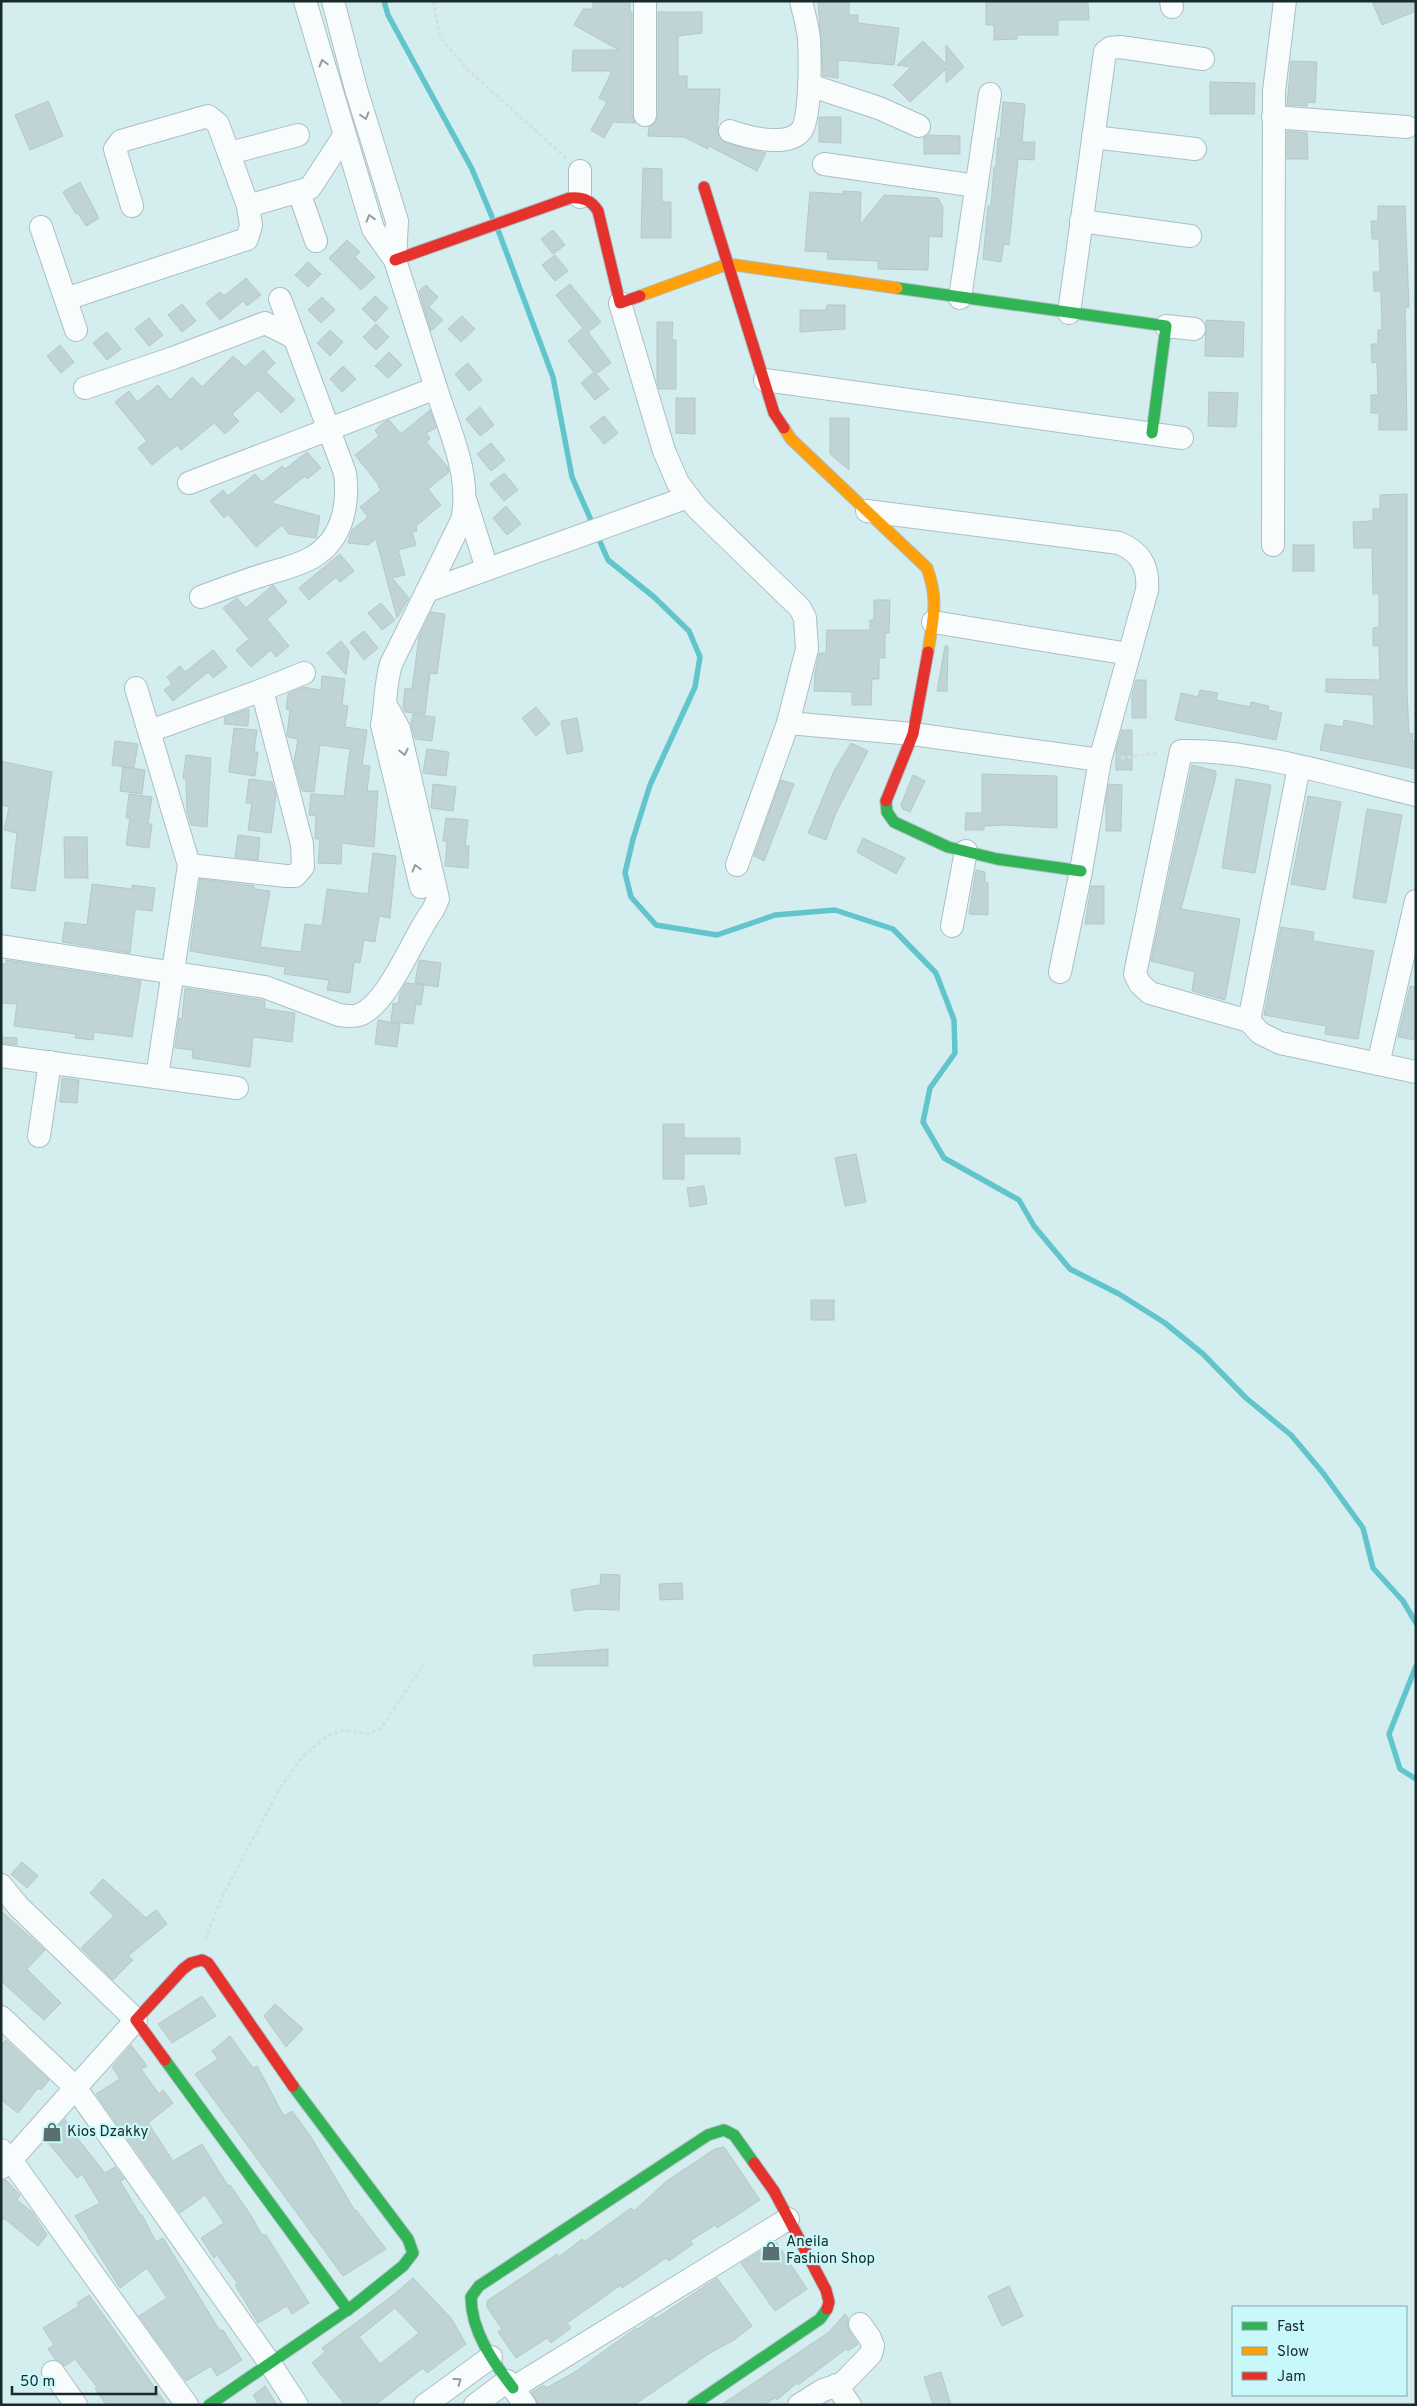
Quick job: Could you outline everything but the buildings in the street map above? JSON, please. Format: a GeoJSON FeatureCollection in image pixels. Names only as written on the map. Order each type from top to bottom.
{"type":"FeatureCollection","features":[{"type":"Feature","properties":{"kind":"street"},"geometry":{"type":"LineString","coordinates":[[305,1],[373,229],[395,260],[436,388],[465,482],[466,502],[486,570]]}},
{"type":"Feature","properties":{"kind":"street"},"geometry":{"type":"LineString","coordinates":[[333,1],[356,89],[396,221],[395,260]]}},
{"type":"Feature","properties":{"kind":"street"},"geometry":{"type":"LineString","coordinates":[[645,1],[645,116]]}},
{"type":"Feature","properties":{"kind":"street"},"geometry":{"type":"LineString","coordinates":[[730,131],[747,137],[766,140],[791,137],[801,132],[805,122],[809,85],[809,38],[801,1]]}},
{"type":"Feature","properties":{"kind":"street"},"geometry":{"type":"LineString","coordinates":[[1273,545],[1273,117],[1278,46],[1285,1]]}},
{"type":"Feature","properties":{"kind":"street"},"geometry":{"type":"LineString","coordinates":[[1069,313],[1105,52],[1110,48],[1120,47],[1203,59]]}},
{"type":"Feature","properties":{"kind":"street"},"geometry":{"type":"LineString","coordinates":[[809,85],[879,108],[920,126]]}},
{"type":"Feature","properties":{"kind":"street"},"geometry":{"type":"LineString","coordinates":[[960,298],[990,94]]}},
{"type":"Feature","properties":{"kind":"street"},"geometry":{"type":"LineString","coordinates":[[66,299],[247,239],[251,225],[248,206],[230,153],[218,124],[208,116],[121,141],[116,148],[132,206]]}},
{"type":"Feature","properties":{"kind":"street"},"geometry":{"type":"LineString","coordinates":[[1273,117],[1407,127]]}},
{"type":"Feature","properties":{"kind":"street"},"geometry":{"type":"LineString","coordinates":[[230,153],[298,134]]}},
{"type":"Feature","properties":{"kind":"street"},"geometry":{"type":"LineString","coordinates":[[248,206],[310,188],[344,136]]}},
{"type":"Feature","properties":{"kind":"street"},"geometry":{"type":"LineString","coordinates":[[1094,137],[1195,149]]}},
{"type":"Feature","properties":{"kind":"street"},"geometry":{"type":"LineString","coordinates":[[824,164],[976,186]]}},
{"type":"Feature","properties":{"kind":"street"},"geometry":{"type":"LineString","coordinates":[[580,170],[580,197]]}},
{"type":"Feature","properties":{"kind":"street"},"geometry":{"type":"LineString","coordinates":[[704,187],[774,413],[786,432],[926,568],[934,589],[933,622],[913,734],[886,801],[888,816],[894,822],[940,843],[966,851],[997,859],[1081,871]]}},
{"type":"Feature","properties":{"kind":"street"},"geometry":{"type":"LineString","coordinates":[[299,192],[316,241]]}},
{"type":"Feature","properties":{"kind":"street"},"geometry":{"type":"LineString","coordinates":[[395,260],[570,198],[580,197],[593,203],[598,211],[620,303],[664,451],[678,483],[688,497],[800,608],[805,618],[808,632],[807,649],[788,723],[737,865]]}},
{"type":"Feature","properties":{"kind":"street"},"geometry":{"type":"LineString","coordinates":[[1081,221],[1190,236]]}},
{"type":"Feature","properties":{"kind":"street"},"geometry":{"type":"LineString","coordinates":[[40,227],[76,330]]}},
{"type":"Feature","properties":{"kind":"street"},"geometry":{"type":"LineString","coordinates":[[620,303],[728,264],[960,298],[1194,329]]}},
{"type":"Feature","properties":{"kind":"street"},"geometry":{"type":"LineString","coordinates":[[201,597],[314,557],[324,548],[340,525],[347,502],[345,473],[280,298]]}},
{"type":"Feature","properties":{"kind":"street"},"geometry":{"type":"LineString","coordinates":[[85,388],[174,358],[266,323],[293,337]]}},
{"type":"Feature","properties":{"kind":"street"},"geometry":{"type":"LineString","coordinates":[[1152,433],[1166,326]]}},
{"type":"Feature","properties":{"kind":"street"},"geometry":{"type":"LineString","coordinates":[[765,380],[1182,438]]}},
{"type":"Feature","properties":{"kind":"street"},"geometry":{"type":"LineString","coordinates":[[189,483],[436,388]]}},
{"type":"Feature","properties":{"kind":"street"},"geometry":{"type":"LineString","coordinates":[[427,591],[688,497]]}},
{"type":"Feature","properties":{"kind":"street"},"geometry":{"type":"LineString","coordinates":[[1,946],[265,987],[339,1015],[352,1016],[369,1009],[383,993],[437,904],[436,886],[399,729],[387,707],[386,684],[391,664],[462,520],[466,502]]}},
{"type":"Feature","properties":{"kind":"street"},"geometry":{"type":"LineString","coordinates":[[867,511],[1119,543],[1132,548],[1142,559],[1148,575],[1147,590],[1100,760],[1081,871],[1060,972]]}},
{"type":"Feature","properties":{"kind":"street"},"geometry":{"type":"LineString","coordinates":[[933,622],[1129,654]]}},
{"type":"Feature","properties":{"kind":"street"},"geometry":{"type":"LineString","coordinates":[[150,731],[304,673]]}},
{"type":"Feature","properties":{"kind":"street"},"geometry":{"type":"LineString","coordinates":[[136,688],[140,707],[150,731],[188,865],[157,1077]]}},
{"type":"Feature","properties":{"kind":"street"},"geometry":{"type":"LineString","coordinates":[[188,865],[286,876],[295,876],[303,867],[302,844],[262,690]]}},
{"type":"Feature","properties":{"kind":"street"},"geometry":{"type":"LineString","coordinates":[[788,723],[913,734],[1100,760]]}},
{"type":"Feature","properties":{"kind":"street"},"geometry":{"type":"LineString","coordinates":[[1416,795],[1298,767],[1222,752],[1181,751],[1135,974],[1140,984],[1150,993],[1248,1021],[1260,1033],[1280,1043],[1416,1072]]}},
{"type":"Feature","properties":{"kind":"street"},"geometry":{"type":"LineString","coordinates":[[1248,1021],[1298,767]]}},
{"type":"Feature","properties":{"kind":"street"},"geometry":{"type":"LineString","coordinates":[[952,926],[966,851]]}},
{"type":"Feature","properties":{"kind":"street"},"geometry":{"type":"LineString","coordinates":[[1378,1064],[1416,900]]}},
{"type":"Feature","properties":{"kind":"street"},"geometry":{"type":"LineString","coordinates":[[1,1056],[237,1088]]}},
{"type":"Feature","properties":{"kind":"street"},"geometry":{"type":"LineString","coordinates":[[39,1136],[50,1062]]}},
{"type":"Feature","properties":{"kind":"street"},"geometry":{"type":"LineString","coordinates":[[1,1885],[18,1906],[136,2020],[348,2310]]}},
{"type":"Feature","properties":{"kind":"street"},"geometry":{"type":"LineString","coordinates":[[187,2405],[4,2159],[75,2087],[183,1970],[196,1960],[208,1963],[309,2109],[411,2246],[411,2259],[348,2310],[271,2365],[209,2405]]}},
{"type":"Feature","properties":{"kind":"street"},"geometry":{"type":"LineString","coordinates":[[1,2017],[75,2087],[271,2365],[297,2405]]}},
{"type":"Feature","properties":{"kind":"street"},"geometry":{"type":"LineString","coordinates":[[515,2391],[491,2357],[473,2314],[471,2299],[473,2292],[478,2286],[714,2132],[724,2130],[734,2135],[764,2176],[829,2297],[826,2312],[820,2319],[693,2405]]}},
{"type":"Feature","properties":{"kind":"street"},"geometry":{"type":"LineString","coordinates":[[475,2405],[515,2391],[788,2219]]}},
{"type":"Feature","properties":{"kind":"street"},"geometry":{"type":"LineString","coordinates":[[799,2405],[823,2390],[839,2394],[871,2354],[873,2346],[860,2324]]}},
{"type":"Feature","properties":{"kind":"street"},"geometry":{"type":"LineString","coordinates":[[424,2405],[491,2357]]}},
{"type":"Feature","properties":{"kind":"street"},"geometry":{"type":"LineString","coordinates":[[53,2372],[76,2405]]}},
{"type":"Feature","properties":{"kind":"path"},"geometry":{"type":"LineString","coordinates":[[433,1],[440,37],[465,67],[580,170]]}},
{"type":"Feature","properties":{"kind":"path"},"geometry":{"type":"LineString","coordinates":[[1100,760],[1181,751]]}},
{"type":"Feature","properties":{"kind":"path"},"geometry":{"type":"LineString","coordinates":[[196,1960],[227,1888],[280,1788],[303,1756],[329,1735],[344,1730],[368,1734],[382,1728],[426,1661]]}},
{"type":"Feature","properties":{"kind":"waterway"},"geometry":{"type":"LineString","coordinates":[[384,1],[388,15],[472,169],[492,217]]}},
{"type":"Feature","properties":{"kind":"waterway"},"geometry":{"type":"LineString","coordinates":[[498,230],[553,377],[572,477],[594,527]]}},
{"type":"Feature","properties":{"kind":"waterway"},"geometry":{"type":"LineString","coordinates":[[597,535],[608,560],[654,597],[689,631],[700,657],[695,687],[650,785],[633,839],[625,873],[631,897],[656,925],[717,935],[775,915],[835,910],[893,929],[936,973],[954,1020],[955,1053],[930,1088],[923,1122],[944,1158],[1019,1200],[1034,1226],[1070,1269],[1119,1294],[1165,1323],[1203,1354],[1246,1398],[1291,1435],[1323,1473],[1363,1528],[1373,1568],[1403,1601],[1416,1623]]}},
{"type":"Feature","properties":{"kind":"waterway"},"geometry":{"type":"LineString","coordinates":[[1416,1666],[1389,1734],[1400,1769],[1416,1779]]}},
{"type":"Feature","properties":{"kind":"traffic: fast"},"geometry":{"type":"LineString","coordinates":[[897,288],[1166,326],[1152,433]]}},
{"type":"Feature","properties":{"kind":"traffic: fast"},"geometry":{"type":"LineString","coordinates":[[886,801],[887,812],[894,822],[948,847],[997,859],[1081,871]]}},
{"type":"Feature","properties":{"kind":"traffic: fast"},"geometry":{"type":"LineString","coordinates":[[165,2060],[348,2310]]}},
{"type":"Feature","properties":{"kind":"traffic: fast"},"geometry":{"type":"LineString","coordinates":[[209,2405],[353,2306],[403,2266],[413,2253],[408,2239],[293,2086]]}},
{"type":"Feature","properties":{"kind":"traffic: fast"},"geometry":{"type":"LineString","coordinates":[[513,2388],[484,2346],[479,2334],[472,2310],[471,2297],[479,2286],[708,2135],[724,2130],[734,2135],[754,2163]]}},
{"type":"Feature","properties":{"kind":"traffic: fast"},"geometry":{"type":"LineString","coordinates":[[693,2405],[820,2319],[827,2309]]}},
{"type":"Feature","properties":{"kind":"traffic: slow"},"geometry":{"type":"LineString","coordinates":[[640,296],[728,264],[897,288]]}},
{"type":"Feature","properties":{"kind":"traffic: slow"},"geometry":{"type":"LineString","coordinates":[[784,428],[791,439],[927,568],[931,579],[934,600],[928,652]]}},
{"type":"Feature","properties":{"kind":"traffic: jam"},"geometry":{"type":"LineString","coordinates":[[704,187],[774,413],[784,428]]}},
{"type":"Feature","properties":{"kind":"traffic: jam"},"geometry":{"type":"LineString","coordinates":[[395,260],[570,198],[579,198],[592,204],[598,211],[620,303],[640,296]]}},
{"type":"Feature","properties":{"kind":"traffic: jam"},"geometry":{"type":"LineString","coordinates":[[886,801],[913,734],[928,652]]}},
{"type":"Feature","properties":{"kind":"traffic: jam"},"geometry":{"type":"LineString","coordinates":[[165,2060],[136,2020],[183,1969],[191,1963],[202,1960],[208,1963],[293,2086]]}},
{"type":"Feature","properties":{"kind":"traffic: jam"},"geometry":{"type":"LineString","coordinates":[[754,2163],[774,2191],[826,2290],[829,2302],[827,2309]]}},
{"type":"Feature","properties":{"kind":"place","name":"Kios Dzakky"},"geometry":{"type":"Point","coordinates":[52,2132]}},
{"type":"Feature","properties":{"kind":"place","name":"Aneila Fashion Shop"},"geometry":{"type":"Point","coordinates":[771,2251]}}]}
